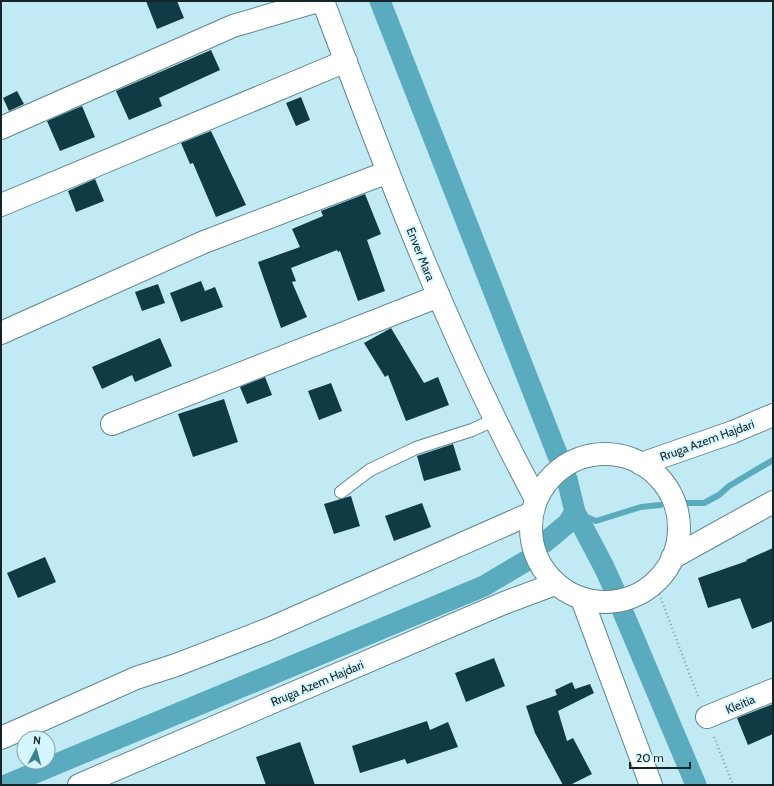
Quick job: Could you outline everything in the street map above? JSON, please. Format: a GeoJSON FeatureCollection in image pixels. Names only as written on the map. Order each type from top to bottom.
{"type":"FeatureCollection","features":[{"type":"Feature","properties":{"kind":"street"},"geometry":{"type":"LineString","coordinates":[[1,128],[233,26],[318,1]]}},
{"type":"Feature","properties":{"kind":"street","name":"Enver Mara"},"geometry":{"type":"LineString","coordinates":[[323,1],[388,172],[439,296],[496,419],[534,506]]}},
{"type":"Feature","properties":{"kind":"street"},"geometry":{"type":"LineString","coordinates":[[1,205],[346,61]]}},
{"type":"Feature","properties":{"kind":"street"},"geometry":{"type":"LineString","coordinates":[[1,333],[204,242],[388,172]]}},
{"type":"Feature","properties":{"kind":"street"},"geometry":{"type":"LineString","coordinates":[[112,424],[439,296]]}},
{"type":"Feature","properties":{"kind":"street","name":"Rruga Azem Hajdari"},"geometry":{"type":"LineString","coordinates":[[641,464],[733,432],[773,415]]}},
{"type":"Feature","properties":{"kind":"street","name":"Rruga Azem Hajdari"},"geometry":{"type":"LineString","coordinates":[[596,455],[612,455],[641,464],[654,473],[664,485],[672,498],[677,512],[679,528],[677,543],[672,558],[665,571],[654,583],[642,592],[613,602],[597,602],[568,592],[556,584],[545,572],[537,559],[532,544],[531,529],[534,506],[544,485],[567,465],[581,458],[596,455]]}},
{"type":"Feature","properties":{"kind":"street","name":"Rruga Azem Hajdari"},"geometry":{"type":"LineString","coordinates":[[672,558],[773,502]]}},
{"type":"Feature","properties":{"kind":"street"},"geometry":{"type":"LineString","coordinates":[[1,738],[136,678],[176,665],[269,629],[534,506]]}},
{"type":"Feature","properties":{"kind":"street","name":"Rruga Azem Hajdari"},"geometry":{"type":"LineString","coordinates":[[79,785],[504,603],[556,584]]}},
{"type":"Feature","properties":{"kind":"street"},"geometry":{"type":"LineString","coordinates":[[582,598],[647,784]]}},
{"type":"Feature","properties":{"kind":"street","name":"Kleitia"},"geometry":{"type":"LineString","coordinates":[[707,717],[773,690]]}},
{"type":"Feature","properties":{"kind":"lane"},"geometry":{"type":"LineString","coordinates":[[341,492],[370,470],[416,448],[472,430],[496,419]]}},
{"type":"Feature","properties":{"kind":"path"},"geometry":{"type":"LineString","coordinates":[[654,583],[733,785]]}},
{"type":"Feature","properties":{"kind":"building"},"geometry":{"type":"Polygon","coordinates":[[[146,1],[177,1],[184,18],[157,29],[146,1]]]}},
{"type":"Feature","properties":{"kind":"building"},"geometry":{"type":"Polygon","coordinates":[[[211,50],[220,70],[159,98],[162,106],[129,120],[116,91],[211,50]]]}},
{"type":"Feature","properties":{"kind":"building"},"geometry":{"type":"Polygon","coordinates":[[[17,91],[24,104],[9,111],[3,98],[17,91]]]}},
{"type":"Feature","properties":{"kind":"building"},"geometry":{"type":"Polygon","coordinates":[[[301,97],[310,120],[296,126],[286,103],[301,97]]]}},
{"type":"Feature","properties":{"kind":"building"},"geometry":{"type":"Polygon","coordinates":[[[82,106],[95,137],[60,151],[47,121],[82,106]]]}},
{"type":"Feature","properties":{"kind":"building"},"geometry":{"type":"Polygon","coordinates":[[[211,131],[246,205],[216,217],[193,163],[190,164],[181,143],[211,131]]]}},
{"type":"Feature","properties":{"kind":"building"},"geometry":{"type":"Polygon","coordinates":[[[95,179],[104,201],[76,212],[68,191],[95,179]]]}},
{"type":"Feature","properties":{"kind":"building"},"geometry":{"type":"Polygon","coordinates":[[[365,194],[381,234],[367,240],[385,291],[358,301],[340,251],[338,252],[337,250],[291,268],[296,281],[292,282],[307,317],[281,328],[258,262],[300,247],[292,229],[323,216],[321,211],[365,194]]]}},
{"type":"Feature","properties":{"kind":"building"},"geometry":{"type":"Polygon","coordinates":[[[201,281],[205,291],[215,287],[223,307],[181,322],[170,293],[201,281]]]}},
{"type":"Feature","properties":{"kind":"building"},"geometry":{"type":"Polygon","coordinates":[[[158,284],[165,303],[142,311],[135,292],[158,284]]]}},
{"type":"Feature","properties":{"kind":"building"},"geometry":{"type":"Polygon","coordinates":[[[391,328],[424,383],[438,377],[449,405],[406,421],[388,375],[385,377],[364,343],[391,328]]]}},
{"type":"Feature","properties":{"kind":"building"},"geometry":{"type":"Polygon","coordinates":[[[160,338],[172,366],[135,382],[132,375],[102,389],[92,367],[160,338]]]}},
{"type":"Feature","properties":{"kind":"building"},"geometry":{"type":"Polygon","coordinates":[[[265,377],[272,395],[247,404],[240,387],[265,377]]]}},
{"type":"Feature","properties":{"kind":"building"},"geometry":{"type":"Polygon","coordinates":[[[331,383],[342,411],[319,420],[308,391],[331,383]]]}},
{"type":"Feature","properties":{"kind":"building"},"geometry":{"type":"Polygon","coordinates":[[[224,399],[238,442],[193,457],[178,414],[224,399]]]}},
{"type":"Feature","properties":{"kind":"building"},"geometry":{"type":"Polygon","coordinates":[[[453,444],[461,470],[424,481],[417,456],[453,444]]]}},
{"type":"Feature","properties":{"kind":"building"},"geometry":{"type":"Polygon","coordinates":[[[351,496],[360,526],[334,534],[324,504],[351,496]]]}},
{"type":"Feature","properties":{"kind":"building"},"geometry":{"type":"Polygon","coordinates":[[[422,503],[431,527],[394,541],[385,516],[422,503]]]}},
{"type":"Feature","properties":{"kind":"building"},"geometry":{"type":"Polygon","coordinates":[[[773,548],[773,621],[752,629],[740,598],[708,608],[698,578],[747,561],[746,560],[773,548]]]}},
{"type":"Feature","properties":{"kind":"building"},"geometry":{"type":"Polygon","coordinates":[[[45,557],[56,582],[18,598],[7,573],[45,557]]]}},
{"type":"Feature","properties":{"kind":"building"},"geometry":{"type":"Polygon","coordinates":[[[494,658],[505,686],[466,702],[455,673],[494,658]]]}},
{"type":"Feature","properties":{"kind":"building"},"geometry":{"type":"Polygon","coordinates":[[[572,682],[575,689],[590,684],[594,693],[558,711],[567,741],[573,738],[592,774],[570,785],[563,785],[535,733],[526,706],[557,695],[555,690],[572,682]]]}},
{"type":"Feature","properties":{"kind":"building"},"geometry":{"type":"Polygon","coordinates":[[[773,704],[773,734],[748,745],[737,718],[773,704]]]}},
{"type":"Feature","properties":{"kind":"building"},"geometry":{"type":"Polygon","coordinates":[[[427,721],[430,730],[448,722],[458,747],[407,764],[405,759],[360,773],[352,746],[427,721]]]}},
{"type":"Feature","properties":{"kind":"building"},"geometry":{"type":"Polygon","coordinates":[[[300,742],[315,785],[266,785],[256,757],[300,742]]]}},
{"type":"Feature","properties":{"kind":"waterway"},"geometry":{"type":"LineString","coordinates":[[380,1],[558,456]]}},
{"type":"Feature","properties":{"kind":"waterway"},"geometry":{"type":"LineString","coordinates":[[682,503],[704,503],[719,495],[729,486],[773,460]]}},
{"type":"Feature","properties":{"kind":"waterway"},"geometry":{"type":"LineString","coordinates":[[567,479],[575,512],[614,589]]}},
{"type":"Feature","properties":{"kind":"waterway"},"geometry":{"type":"LineString","coordinates":[[575,512],[596,521],[641,507],[660,505]]}},
{"type":"Feature","properties":{"kind":"waterway"},"geometry":{"type":"LineString","coordinates":[[544,543],[568,523],[575,512]]}},
{"type":"Feature","properties":{"kind":"waterway"},"geometry":{"type":"LineString","coordinates":[[6,785],[484,586],[526,561]]}},
{"type":"Feature","properties":{"kind":"waterway"},"geometry":{"type":"LineString","coordinates":[[623,612],[696,785]]}}]}
